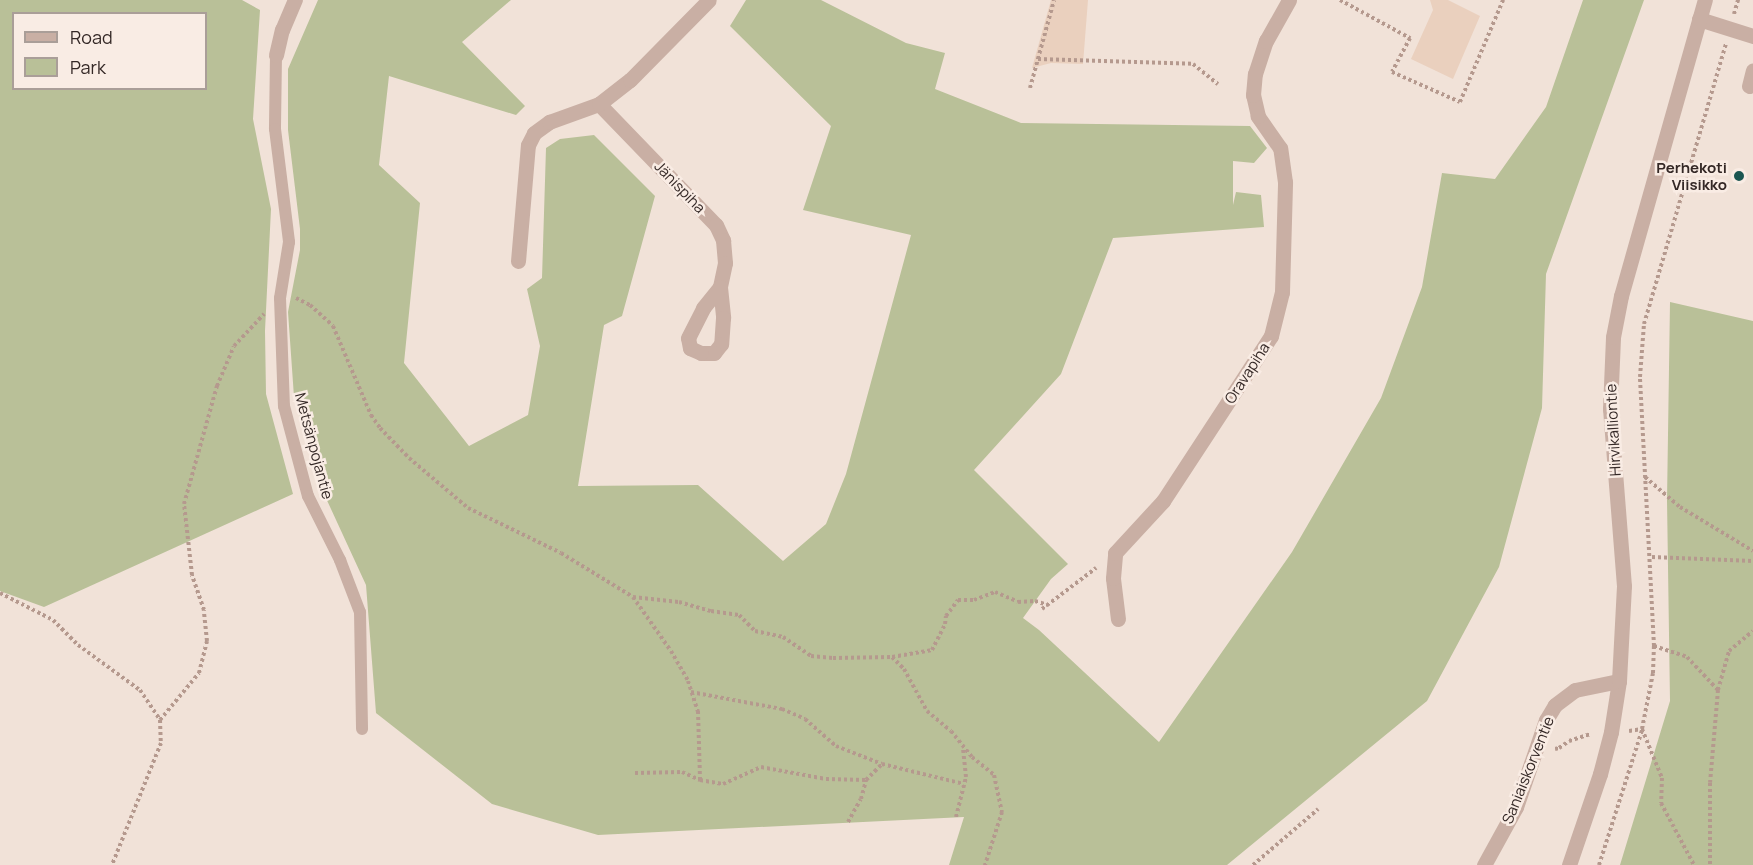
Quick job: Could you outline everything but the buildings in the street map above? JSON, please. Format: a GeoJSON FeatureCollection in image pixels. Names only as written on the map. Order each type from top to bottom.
{"type":"FeatureCollection","features":[{"type":"Feature","properties":{"kind":"street"},"geometry":{"type":"LineString","coordinates":[[276,55],[282,30],[296,0]]}},
{"type":"Feature","properties":{"kind":"street"},"geometry":{"type":"LineString","coordinates":[[518,261],[528,145],[534,133],[549,122],[599,104],[630,80],[709,0]]}},
{"type":"Feature","properties":{"kind":"street","name":"Oravapiha"},"geometry":{"type":"LineString","coordinates":[[1115,553],[1163,501],[1271,336],[1282,292],[1285,182],[1280,148],[1258,116],[1253,94],[1255,74],[1266,41],[1289,0]]}},
{"type":"Feature","properties":{"kind":"street","name":"Hirvikalliontie"},"geometry":{"type":"LineString","coordinates":[[1569,865],[1600,774],[1611,732],[1619,681],[1624,586],[1610,409],[1613,337],[1621,296],[1705,0]]}},
{"type":"Feature","properties":{"kind":"street"},"geometry":{"type":"LineString","coordinates":[[1699,19],[1753,36]]}},
{"type":"Feature","properties":{"kind":"street"},"geometry":{"type":"LineString","coordinates":[[1749,86],[1753,70]]}},
{"type":"Feature","properties":{"kind":"street","name":"Jänispiha"},"geometry":{"type":"LineString","coordinates":[[599,104],[716,225],[723,240],[724,252],[720,287]]}},
{"type":"Feature","properties":{"kind":"street"},"geometry":{"type":"LineString","coordinates":[[1115,553],[1113,578],[1118,619]]}},
{"type":"Feature","properties":{"kind":"street","name":"Saniaiskorventie"},"geometry":{"type":"LineString","coordinates":[[1484,865],[1516,807],[1546,720],[1555,705],[1575,690],[1619,681]]}},
{"type":"Feature","properties":{"kind":"lane","name":"Metsänpojantie"},"geometry":{"type":"LineString","coordinates":[[276,55],[275,129],[289,243],[281,294],[284,406],[308,496],[340,560],[360,612],[362,729]]}},
{"type":"Feature","properties":{"kind":"path"},"geometry":{"type":"LineString","coordinates":[[1030,88],[1054,0]]}},
{"type":"Feature","properties":{"kind":"path"},"geometry":{"type":"LineString","coordinates":[[1340,0],[1410,38],[1392,72],[1460,102],[1503,0]]}},
{"type":"Feature","properties":{"kind":"path"},"geometry":{"type":"LineString","coordinates":[[1599,865],[1642,729],[1653,673],[1652,557],[1644,476],[1640,377],[1644,324],[1738,0]]}},
{"type":"Feature","properties":{"kind":"path"},"geometry":{"type":"LineString","coordinates":[[1038,59],[1193,64],[1218,84]]}},
{"type":"Feature","properties":{"kind":"path"},"geometry":{"type":"LineString","coordinates":[[160,720],[199,673],[207,641],[204,610],[192,574],[184,504],[217,386],[234,346],[281,294],[310,305],[333,326],[371,415],[408,458],[468,508],[561,553],[633,597],[671,651],[698,711],[700,780]]}},
{"type":"Feature","properties":{"kind":"path"},"geometry":{"type":"LineString","coordinates":[[1644,476],[1680,507],[1753,551]]}},
{"type":"Feature","properties":{"kind":"path"},"geometry":{"type":"LineString","coordinates":[[1042,609],[1115,553]]}},
{"type":"Feature","properties":{"kind":"path"},"geometry":{"type":"LineString","coordinates":[[1652,557],[1753,561]]}},
{"type":"Feature","properties":{"kind":"path"},"geometry":{"type":"LineString","coordinates":[[633,597],[679,602],[711,611],[739,615],[755,631],[783,637],[811,656],[892,657],[932,650],[945,624],[946,616],[958,600],[974,600],[995,592],[1018,602],[1048,604]]}},
{"type":"Feature","properties":{"kind":"path"},"geometry":{"type":"LineString","coordinates":[[0,593],[53,620],[78,645],[140,690],[160,720],[160,743],[112,865]]}},
{"type":"Feature","properties":{"kind":"path"},"geometry":{"type":"LineString","coordinates":[[1710,865],[1710,783],[1718,690],[1729,651],[1753,631]]}},
{"type":"Feature","properties":{"kind":"path"},"geometry":{"type":"LineString","coordinates":[[1654,646],[1687,657],[1718,690]]}},
{"type":"Feature","properties":{"kind":"path"},"geometry":{"type":"LineString","coordinates":[[892,657],[904,669],[927,711],[951,731],[963,746],[994,775],[1002,812],[986,865]]}},
{"type":"Feature","properties":{"kind":"path"},"geometry":{"type":"LineString","coordinates":[[691,692],[782,709],[805,719],[836,746],[882,764],[964,784]]}},
{"type":"Feature","properties":{"kind":"path"},"geometry":{"type":"LineString","coordinates":[[1536,749],[1559,748],[1584,735],[1642,729]]}},
{"type":"Feature","properties":{"kind":"path"},"geometry":{"type":"LineString","coordinates":[[1642,729],[1662,778],[1661,803],[1694,865]]}},
{"type":"Feature","properties":{"kind":"path"},"geometry":{"type":"LineString","coordinates":[[956,817],[964,784],[963,746]]}},
{"type":"Feature","properties":{"kind":"path"},"geometry":{"type":"LineString","coordinates":[[848,822],[861,799],[866,780],[882,764]]}},
{"type":"Feature","properties":{"kind":"path"},"geometry":{"type":"LineString","coordinates":[[635,772],[682,772],[700,780],[723,784],[761,767],[826,778],[866,780]]}},
{"type":"Feature","properties":{"kind":"path"},"geometry":{"type":"LineString","coordinates":[[1253,865],[1318,809]]}},
{"type":"Feature","properties":{"kind":"green space"},"geometry":{"type":"Polygon","coordinates":[[[0,0],[242,0],[260,10],[253,119],[271,209],[265,331],[266,394],[293,494],[44,607],[0,591],[0,0]]]}},
{"type":"Feature","properties":{"kind":"green space"},"geometry":{"type":"Polygon","coordinates":[[[318,0],[511,0],[462,42],[525,106],[516,115],[389,76],[379,165],[420,203],[404,363],[469,446],[528,415],[540,346],[527,289],[542,278],[546,148],[560,139],[594,135],[655,196],[622,316],[604,325],[578,486],[698,485],[783,561],[826,524],[846,474],[911,235],[803,210],[831,126],[730,26],[746,0],[821,0],[906,43],[945,53],[935,89],[1021,123],[1250,126],[1267,148],[1254,163],[1233,161],[1233,205],[1236,192],[1261,195],[1264,227],[1113,238],[1061,374],[974,470],[1068,564],[1051,579],[1023,618],[1039,630],[1159,742],[1292,552],[1381,398],[1422,287],[1442,173],[1495,179],[1546,107],[1583,0],[1644,0],[1546,274],[1542,408],[1499,567],[1427,701],[1227,865],[949,865],[964,817],[598,835],[492,804],[376,713],[366,585],[319,483],[294,397],[288,312],[300,250],[300,229],[288,130],[288,69],[318,0]]]}},
{"type":"Feature","properties":{"kind":"green space"},"geometry":{"type":"Polygon","coordinates":[[[1670,302],[1753,321],[1753,865],[1620,865],[1670,701],[1667,500],[1670,302]]]}},
{"type":"Feature","properties":{"kind":"shaded area"},"geometry":{"type":"Polygon","coordinates":[[[1051,0],[1088,0],[1083,64],[1051,63],[1032,68],[1051,0]]]}},
{"type":"Feature","properties":{"kind":"shaded area"},"geometry":{"type":"Polygon","coordinates":[[[1430,0],[1448,0],[1480,16],[1453,79],[1411,59],[1433,10],[1430,0]]]}},
{"type":"Feature","properties":{"kind":"place","name":"Perhekoti Viisikko"},"geometry":{"type":"Point","coordinates":[1739,176]}}]}
